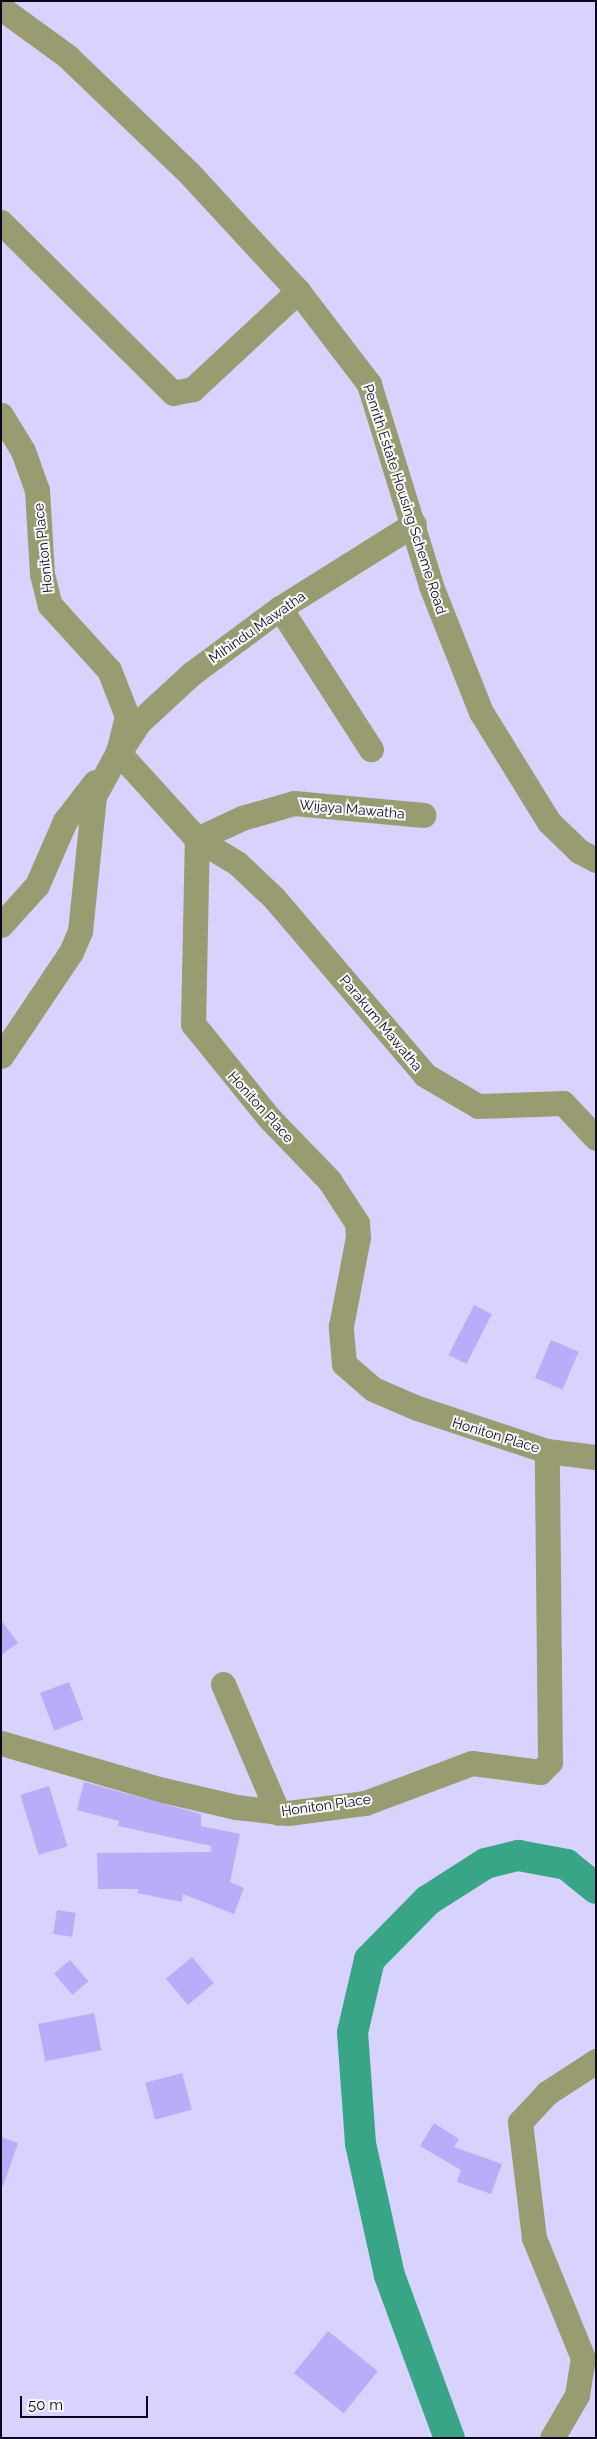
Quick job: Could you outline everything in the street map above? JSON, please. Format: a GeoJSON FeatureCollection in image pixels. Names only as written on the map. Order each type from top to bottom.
{"type":"FeatureCollection","features":[{"type":"Feature","properties":{"kind":"street","name":"Penrith Estate Housing Scheme Road"},"geometry":{"type":"LineString","coordinates":[[1,8],[67,56],[189,173],[298,291],[369,384],[414,524],[431,586],[481,712],[550,822],[579,851],[596,860]]}},
{"type":"Feature","properties":{"kind":"street"},"geometry":{"type":"LineString","coordinates":[[1,222],[173,393],[193,389],[298,291]]}},
{"type":"Feature","properties":{"kind":"street","name":"Honiton Place"},"geometry":{"type":"LineString","coordinates":[[1,415],[23,452],[38,490],[43,582],[50,605],[109,670],[125,704],[118,752],[94,796],[80,931],[71,952],[1,1056]]}},
{"type":"Feature","properties":{"kind":"street","name":"Mihindu Mawatha"},"geometry":{"type":"LineString","coordinates":[[118,752],[139,722],[191,674],[280,608],[414,524]]}},
{"type":"Feature","properties":{"kind":"street"},"geometry":{"type":"LineString","coordinates":[[280,608],[371,749]]}},
{"type":"Feature","properties":{"kind":"street"},"geometry":{"type":"LineString","coordinates":[[1,925],[37,886],[66,821],[118,752],[196,839]]}},
{"type":"Feature","properties":{"kind":"street","name":"Wijaya Mawatha"},"geometry":{"type":"LineString","coordinates":[[196,839],[242,818],[294,803],[423,815]]}},
{"type":"Feature","properties":{"kind":"street","name":"Honiton Place"},"geometry":{"type":"LineString","coordinates":[[1,1743],[163,1790],[278,1813],[365,1803],[472,1763],[540,1772],[550,1762],[547,1451],[417,1408],[373,1389],[344,1364],[341,1326],[358,1237],[356,1223],[329,1180],[270,1119],[193,1024],[196,839]]}},
{"type":"Feature","properties":{"kind":"street","name":"Parakum Mawatha"},"geometry":{"type":"LineString","coordinates":[[196,839],[237,864],[274,898],[425,1075],[478,1106],[563,1103],[596,1138]]}},
{"type":"Feature","properties":{"kind":"street"},"geometry":{"type":"LineString","coordinates":[[547,1451],[595,1457]]}},
{"type":"Feature","properties":{"kind":"street"},"geometry":{"type":"LineString","coordinates":[[223,1684],[278,1813]]}},
{"type":"Feature","properties":{"kind":"street"},"geometry":{"type":"LineString","coordinates":[[552,2438],[577,2395],[583,2358],[534,2238],[520,2122],[547,2093],[596,2061]]}},
{"type":"Feature","properties":{"kind":"building"},"geometry":{"type":"Polygon","coordinates":[[[474,1305],[492,1314],[466,1364],[449,1355],[474,1305]]]}},
{"type":"Feature","properties":{"kind":"building"},"geometry":{"type":"Polygon","coordinates":[[[551,1340],[579,1352],[563,1389],[535,1378],[551,1340]]]}},
{"type":"Feature","properties":{"kind":"building"},"geometry":{"type":"Polygon","coordinates":[[[1,1620],[18,1643],[1,1655],[1,1620]]]}},
{"type":"Feature","properties":{"kind":"building"},"geometry":{"type":"Polygon","coordinates":[[[69,1682],[83,1719],[54,1730],[40,1693],[69,1682]]]}},
{"type":"Feature","properties":{"kind":"building"},"geometry":{"type":"Polygon","coordinates":[[[84,1782],[201,1814],[201,1826],[240,1834],[230,1882],[244,1888],[234,1914],[183,1894],[182,1902],[137,1893],[138,1889],[98,1889],[97,1853],[211,1852],[211,1846],[118,1826],[119,1821],[77,1810],[84,1782]]]}},
{"type":"Feature","properties":{"kind":"building"},"geometry":{"type":"Polygon","coordinates":[[[49,1786],[67,1846],[39,1855],[20,1795],[49,1786]]]}},
{"type":"Feature","properties":{"kind":"building"},"geometry":{"type":"Polygon","coordinates":[[[57,1910],[76,1913],[72,1937],[53,1934],[57,1910]]]}},
{"type":"Feature","properties":{"kind":"building"},"geometry":{"type":"Polygon","coordinates":[[[192,1957],[214,1983],[188,2005],[166,1979],[192,1957]]]}},
{"type":"Feature","properties":{"kind":"building"},"geometry":{"type":"Polygon","coordinates":[[[70,1960],[88,1981],[73,1995],[54,1974],[70,1960]]]}},
{"type":"Feature","properties":{"kind":"building"},"geometry":{"type":"Polygon","coordinates":[[[94,2013],[101,2050],[45,2061],[38,2024],[94,2013]]]}},
{"type":"Feature","properties":{"kind":"building"},"geometry":{"type":"Polygon","coordinates":[[[182,2073],[192,2110],[155,2120],[145,2083],[182,2073]]]}},
{"type":"Feature","properties":{"kind":"building"},"geometry":{"type":"Polygon","coordinates":[[[434,2123],[459,2139],[454,2147],[502,2164],[491,2194],[457,2182],[461,2170],[420,2146],[434,2123]]]}},
{"type":"Feature","properties":{"kind":"building"},"geometry":{"type":"Polygon","coordinates":[[[1,2137],[18,2143],[3,2186],[1,2186],[1,2137]]]}},
{"type":"Feature","properties":{"kind":"building"},"geometry":{"type":"Polygon","coordinates":[[[328,2331],[378,2371],[344,2413],[294,2373],[328,2331]]]}},
{"type":"Feature","properties":{"kind":"waterway"},"geometry":{"type":"LineString","coordinates":[[449,2438],[389,2275],[360,2143],[352,2032],[369,1959],[427,1900],[485,1863],[518,1855],[566,1864],[596,1888]]}}]}
